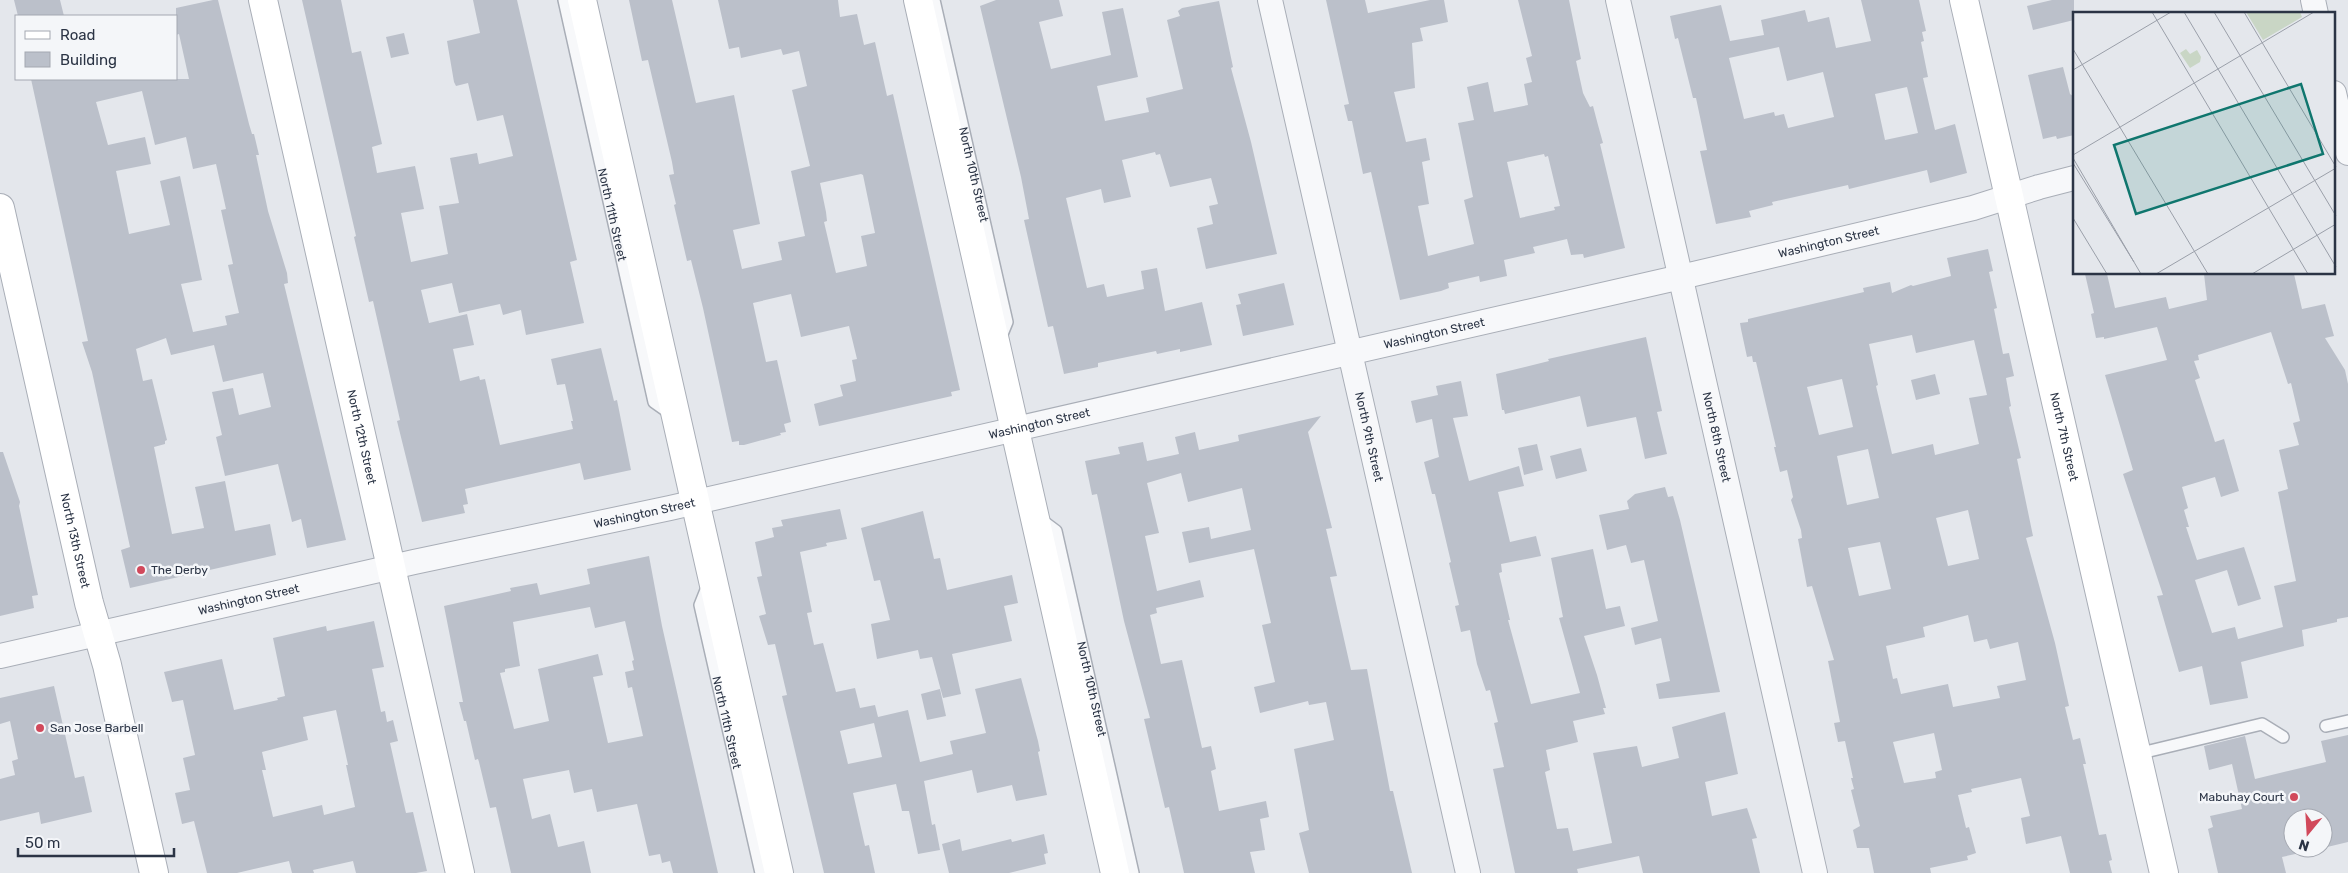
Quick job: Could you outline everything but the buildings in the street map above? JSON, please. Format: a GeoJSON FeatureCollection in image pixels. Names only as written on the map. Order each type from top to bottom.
{"type":"FeatureCollection","features":[{"type":"Feature","properties":{"kind":"main road","name":"North 12th Street"},"geometry":{"type":"LineString","coordinates":[[263,0],[460,873]]}},
{"type":"Feature","properties":{"kind":"main road","name":"North 11th Street"},"geometry":{"type":"LineString","coordinates":[[582,0],[780,873]]}},
{"type":"Feature","properties":{"kind":"main road","name":"North 10th Street"},"geometry":{"type":"LineString","coordinates":[[918,0],[1115,873]]}},
{"type":"Feature","properties":{"kind":"main road","name":"North 7th Street"},"geometry":{"type":"LineString","coordinates":[[1964,0],[2135,754],[2164,873]]}},
{"type":"Feature","properties":{"kind":"main road","name":"North 13th Street"},"geometry":{"type":"LineString","coordinates":[[0,208],[96,634],[107,665],[154,873]]}},
{"type":"Feature","properties":{"kind":"street","name":"North 9th Street"},"geometry":{"type":"LineString","coordinates":[[1270,0],[1468,873]]}},
{"type":"Feature","properties":{"kind":"street","name":"North 8th Street"},"geometry":{"type":"LineString","coordinates":[[1618,0],[1815,873]]}},
{"type":"Feature","properties":{"kind":"street"},"geometry":{"type":"LineString","coordinates":[[2339,110],[2348,153]]}},
{"type":"Feature","properties":{"kind":"street","name":"Washington Street"},"geometry":{"type":"LineString","coordinates":[[0,656],[392,567],[696,502],[1680,276],[1972,208],[2073,178]]}},
{"type":"Feature","properties":{"kind":"lane","name":"North 11th Street"},"geometry":{"type":"LineString","coordinates":[[564,0],[654,402],[676,417]]}},
{"type":"Feature","properties":{"kind":"lane","name":"North 10th Street"},"geometry":{"type":"LineString","coordinates":[[934,0],[1007,322],[996,348]]}},
{"type":"Feature","properties":{"kind":"lane","name":"North 10th Street"},"geometry":{"type":"LineString","coordinates":[[1035,516],[1056,531],[1133,873]]}},
{"type":"Feature","properties":{"kind":"lane","name":"North 11th Street"},"geometry":{"type":"LineString","coordinates":[[712,575],[700,605],[761,873]]}},
{"type":"Feature","properties":{"kind":"lane"},"geometry":{"type":"LineString","coordinates":[[2326,726],[2348,721]]}},
{"type":"Feature","properties":{"kind":"lane"},"geometry":{"type":"LineString","coordinates":[[2135,754],[2262,724],[2283,737]]}},
{"type":"Feature","properties":{"kind":"place","name":"The Derby"},"geometry":{"type":"Point","coordinates":[141,570]}},
{"type":"Feature","properties":{"kind":"place","name":"San Jose Barbell"},"geometry":{"type":"Point","coordinates":[40,728]}},
{"type":"Feature","properties":{"kind":"place","name":"Mabuhay Court"},"geometry":{"type":"Point","coordinates":[2294,797]}}]}
